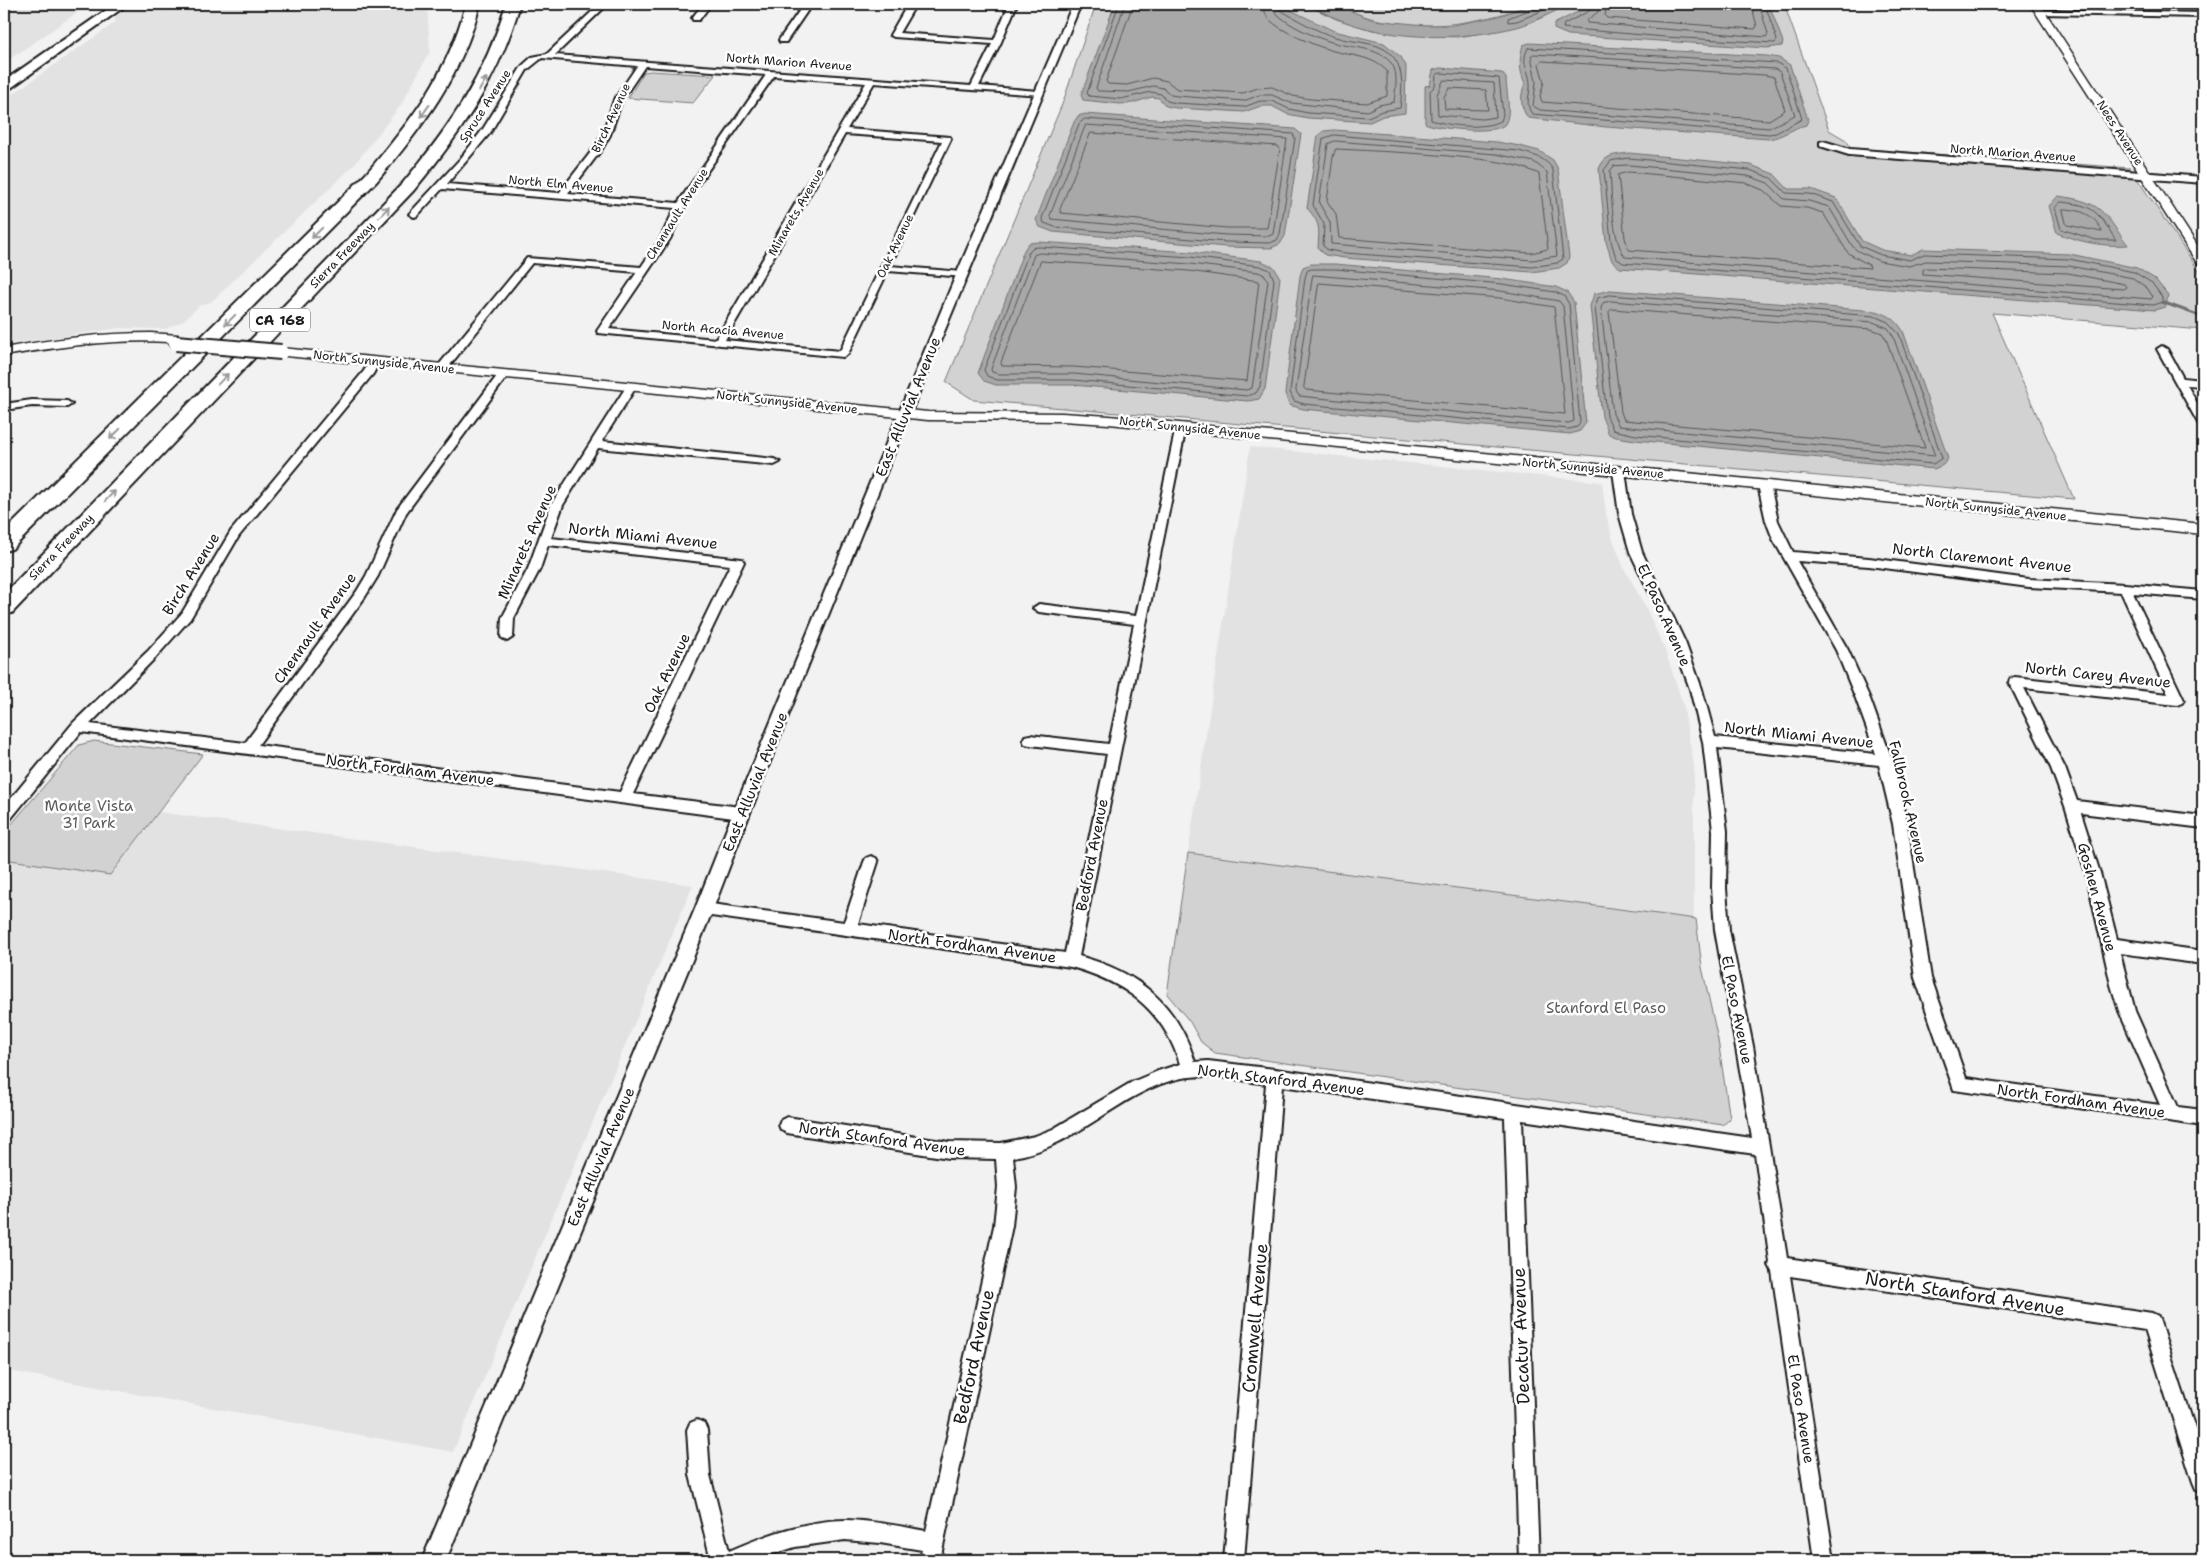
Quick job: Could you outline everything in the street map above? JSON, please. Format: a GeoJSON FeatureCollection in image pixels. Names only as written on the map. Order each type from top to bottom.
{"type":"FeatureCollection","features":[{"type":"Feature","properties":{"kind":"highway","name":"CA 168"},"geometry":{"type":"LineString","coordinates":[[4,544],[371,178],[404,139],[440,87],[465,33],[473,4]]}},
{"type":"Feature","properties":{"kind":"highway","name":"Sierra Freeway"},"geometry":{"type":"LineString","coordinates":[[4,607],[408,187],[440,150],[486,80],[507,28],[513,4]]}},
{"type":"Feature","properties":{"kind":"highway"},"geometry":{"type":"LineString","coordinates":[[4,614],[54,554]]}},
{"type":"Feature","properties":{"kind":"main road"},"geometry":{"type":"LineString","coordinates":[[4,74],[103,4]]}},
{"type":"Feature","properties":{"kind":"main road"},"geometry":{"type":"LineString","coordinates":[[92,26],[91,22],[94,18],[112,4]]}},
{"type":"Feature","properties":{"kind":"main road"},"geometry":{"type":"LineString","coordinates":[[4,87],[122,4]]}},
{"type":"Feature","properties":{"kind":"main road","name":"Nees Avenue"},"geometry":{"type":"LineString","coordinates":[[2038,8],[2203,262]]}},
{"type":"Feature","properties":{"kind":"main road"},"geometry":{"type":"LineString","coordinates":[[20,76],[34,60],[79,28],[76,24]]}},
{"type":"Feature","properties":{"kind":"main road"},"geometry":{"type":"LineString","coordinates":[[4,361],[47,349],[118,341],[132,336]]}},
{"type":"Feature","properties":{"kind":"main road","name":"North Sunnyside Avenue"},"geometry":{"type":"LineString","coordinates":[[4,354],[28,347],[87,339],[132,336],[173,338],[176,343]]}},
{"type":"Feature","properties":{"kind":"main road","name":"North Sunnyside Avenue"},"geometry":{"type":"LineString","coordinates":[[4,361],[75,350],[165,346],[176,343],[905,414],[967,417],[1085,418],[2203,529]]}},
{"type":"Feature","properties":{"kind":"street"},"geometry":{"type":"LineString","coordinates":[[549,56],[604,4]]}},
{"type":"Feature","properties":{"kind":"street"},"geometry":{"type":"LineString","coordinates":[[696,18],[707,4]]}},
{"type":"Feature","properties":{"kind":"street"},"geometry":{"type":"LineString","coordinates":[[783,40],[808,4]]}},
{"type":"Feature","properties":{"kind":"street"},"geometry":{"type":"LineString","coordinates":[[912,4],[894,34],[997,42]]}},
{"type":"Feature","properties":{"kind":"street"},"geometry":{"type":"LineString","coordinates":[[974,88],[997,42],[1012,4]]}},
{"type":"Feature","properties":{"kind":"street","name":"East Alluvial Avenue"},"geometry":{"type":"LineString","coordinates":[[434,1560],[704,909],[741,814],[962,275],[1077,4]]}},
{"type":"Feature","properties":{"kind":"street"},"geometry":{"type":"LineString","coordinates":[[2038,8],[2203,15]]}},
{"type":"Feature","properties":{"kind":"street","name":"North Marion Avenue"},"geometry":{"type":"LineString","coordinates":[[538,57],[549,56],[1038,93]]}},
{"type":"Feature","properties":{"kind":"street","name":"Spruce Avenue"},"geometry":{"type":"LineString","coordinates":[[414,214],[475,146],[499,113],[521,74],[538,57]]}},
{"type":"Feature","properties":{"kind":"street","name":"Birch Avenue"},"geometry":{"type":"LineString","coordinates":[[562,196],[598,149],[606,135],[618,100],[642,64]]}},
{"type":"Feature","properties":{"kind":"street","name":"Chennault Avenue"},"geometry":{"type":"LineString","coordinates":[[602,331],[665,239],[680,206],[772,74]]}},
{"type":"Feature","properties":{"kind":"street","name":"Minarets Avenue"},"geometry":{"type":"LineString","coordinates":[[719,342],[844,131],[871,81]]}},
{"type":"Feature","properties":{"kind":"street","name":"Oak Avenue"},"geometry":{"type":"LineString","coordinates":[[843,354],[947,139],[844,131]]}},
{"type":"Feature","properties":{"kind":"street","name":"North Marion Avenue"},"geometry":{"type":"LineString","coordinates":[[1823,144],[1849,152],[2203,180]]}},
{"type":"Feature","properties":{"kind":"street","name":"North Elm Avenue"},"geometry":{"type":"LineString","coordinates":[[440,186],[680,206]]}},
{"type":"Feature","properties":{"kind":"street"},"geometry":{"type":"LineString","coordinates":[[442,368],[530,260],[642,270]]}},
{"type":"Feature","properties":{"kind":"street"},"geometry":{"type":"LineString","coordinates":[[884,268],[962,275]]}},
{"type":"Feature","properties":{"kind":"street","name":"North Acacia Avenue"},"geometry":{"type":"LineString","coordinates":[[602,331],[843,354]]}},
{"type":"Feature","properties":{"kind":"street"},"geometry":{"type":"LineString","coordinates":[[2162,349],[2203,423]]}},
{"type":"Feature","properties":{"kind":"street","name":"Birch Avenue"},"geometry":{"type":"LineString","coordinates":[[4,817],[78,728],[181,622],[198,598],[234,534],[369,372],[375,361]]}},
{"type":"Feature","properties":{"kind":"street","name":"Chennault Avenue"},"geometry":{"type":"LineString","coordinates":[[248,749],[361,594],[372,576],[401,512],[504,374]]}},
{"type":"Feature","properties":{"kind":"street"},"geometry":{"type":"LineString","coordinates":[[2180,381],[2203,383]]}},
{"type":"Feature","properties":{"kind":"street","name":"Minarets Avenue"},"geometry":{"type":"LineString","coordinates":[[507,637],[508,618],[534,570],[557,505],[631,387]]}},
{"type":"Feature","properties":{"kind":"street"},"geometry":{"type":"LineString","coordinates":[[4,407],[32,403],[68,404]]}},
{"type":"Feature","properties":{"kind":"street","name":"Bedford Avenue"},"geometry":{"type":"LineString","coordinates":[[1071,960],[1181,428]]}},
{"type":"Feature","properties":{"kind":"street"},"geometry":{"type":"LineString","coordinates":[[595,444],[774,462]]}},
{"type":"Feature","properties":{"kind":"street","name":"El Paso Avenue"},"geometry":{"type":"LineString","coordinates":[[1619,470],[1624,514],[1636,552],[1679,642],[1696,688],[1710,742],[1720,831],[1719,888],[1722,930],[1745,1046],[1762,1147],[1778,1265],[1824,1560]]}},
{"type":"Feature","properties":{"kind":"street","name":"Fallbrook Avenue"},"geometry":{"type":"LineString","coordinates":[[1764,485],[1772,521],[1787,556],[1821,610],[1842,650],[1864,699],[1885,760],[1900,824],[1923,978],[1960,1085]]}},
{"type":"Feature","properties":{"kind":"street","name":"North Miami Avenue"},"geometry":{"type":"LineString","coordinates":[[544,542],[738,562]]}},
{"type":"Feature","properties":{"kind":"street","name":"North Claremont Avenue"},"geometry":{"type":"LineString","coordinates":[[1787,556],[1869,562],[2029,583],[2125,588],[2203,595]]}},
{"type":"Feature","properties":{"kind":"street","name":"Oak Avenue"},"geometry":{"type":"LineString","coordinates":[[624,798],[738,562]]}},
{"type":"Feature","properties":{"kind":"street","name":"North Carey Avenue"},"geometry":{"type":"LineString","coordinates":[[2015,682],[2177,700],[2125,588]]}},
{"type":"Feature","properties":{"kind":"street"},"geometry":{"type":"LineString","coordinates":[[1040,608],[1142,621]]}},
{"type":"Feature","properties":{"kind":"street","name":"Goshen Avenue"},"geometry":{"type":"LineString","coordinates":[[2015,682],[2058,768],[2072,806],[2111,945],[2119,985],[2127,1011],[2172,1113]]}},
{"type":"Feature","properties":{"kind":"street","name":"North Fordham Avenue"},"geometry":{"type":"LineString","coordinates":[[78,728],[741,814]]}},
{"type":"Feature","properties":{"kind":"street"},"geometry":{"type":"LineString","coordinates":[[1030,740],[1114,750]]}},
{"type":"Feature","properties":{"kind":"street","name":"North Miami Avenue"},"geometry":{"type":"LineString","coordinates":[[1710,742],[1885,760]]}},
{"type":"Feature","properties":{"kind":"street"},"geometry":{"type":"LineString","coordinates":[[2072,806],[2203,822]]}},
{"type":"Feature","properties":{"kind":"street"},"geometry":{"type":"LineString","coordinates":[[849,929],[871,862]]}},
{"type":"Feature","properties":{"kind":"street","name":"North Fordham Avenue"},"geometry":{"type":"LineString","coordinates":[[704,909],[1071,960],[1101,969],[1116,975],[1135,987],[1170,1022],[1178,1034],[1189,1069]]}},
{"type":"Feature","properties":{"kind":"street"},"geometry":{"type":"LineString","coordinates":[[2111,945],[2203,957]]}},
{"type":"Feature","properties":{"kind":"street","name":"North Stanford Avenue"},"geometry":{"type":"LineString","coordinates":[[787,1125],[949,1150],[1004,1152],[1054,1137],[1152,1079],[1189,1069],[1208,1068],[1275,1076],[1762,1147]]}},
{"type":"Feature","properties":{"kind":"street","name":"Cromwell Avenue"},"geometry":{"type":"LineString","coordinates":[[1234,1560],[1275,1076]]}},
{"type":"Feature","properties":{"kind":"street","name":"North Fordham Avenue"},"geometry":{"type":"LineString","coordinates":[[1960,1085],[2203,1118]]}},
{"type":"Feature","properties":{"kind":"street","name":"Decatur Avenue"},"geometry":{"type":"LineString","coordinates":[[1513,1111],[1529,1560]]}},
{"type":"Feature","properties":{"kind":"street","name":"Bedford Avenue"},"geometry":{"type":"LineString","coordinates":[[932,1551],[1003,1226],[1007,1188],[1004,1152]]}},
{"type":"Feature","properties":{"kind":"street","name":"North Stanford Avenue"},"geometry":{"type":"LineString","coordinates":[[1778,1265],[2152,1322],[2203,1483]]}},
{"type":"Feature","properties":{"kind":"street"},"geometry":{"type":"LineString","coordinates":[[697,1430],[700,1475],[721,1560]]}},
{"type":"Feature","properties":{"kind":"street"},"geometry":{"type":"LineString","coordinates":[[732,1560],[757,1549],[793,1538],[826,1532],[861,1530],[932,1551]]}},
{"type":"Feature","properties":{"kind":"shaded area"},"geometry":{"type":"Polygon","coordinates":[[[4,4],[90,4],[4,63],[4,4]]]}},
{"type":"Feature","properties":{"kind":"shaded area"},"geometry":{"type":"Polygon","coordinates":[[[132,4],[427,4],[430,51],[401,105],[354,165],[211,302],[200,305],[183,321],[165,329],[119,328],[4,345],[4,100],[116,22],[114,18],[132,4]]]}},
{"type":"Feature","properties":{"kind":"shaded area"},"geometry":{"type":"Polygon","coordinates":[[[1250,447],[1602,482],[1606,514],[1613,540],[1624,568],[1645,606],[1665,650],[1683,704],[1694,766],[1694,921],[1188,853],[1250,447]]]}},
{"type":"Feature","properties":{"kind":"shaded area"},"geometry":{"type":"Polygon","coordinates":[[[158,812],[693,885],[453,1452],[4,1370],[4,859],[110,875],[158,812]]]}},
{"type":"Feature","properties":{"kind":"green space"},"geometry":{"type":"Polygon","coordinates":[[[1096,4],[1305,4],[1336,19],[1372,30],[1427,36],[1459,37],[1519,26],[1570,4],[1784,4],[1829,130],[1846,140],[1851,148],[2130,168],[2203,277],[2203,330],[1992,313],[2074,499],[974,400],[946,382],[1063,102],[1096,4]]]}},
{"type":"Feature","properties":{"kind":"green space"},"geometry":{"type":"Polygon","coordinates":[[[1334,4],[1533,4],[1483,19],[1433,25],[1383,21],[1358,14],[1334,4]]]}},
{"type":"Feature","properties":{"kind":"green space"},"geometry":{"type":"Polygon","coordinates":[[[644,72],[715,75],[693,103],[628,98],[644,72]]]}},
{"type":"Feature","properties":{"kind":"green space","name":"Monte Vista 31 Park"},"geometry":{"type":"Polygon","coordinates":[[[94,741],[203,754],[110,875],[4,859],[4,833],[79,745],[94,741]]]}},
{"type":"Feature","properties":{"kind":"green space","name":"Stanford El Paso"},"geometry":{"type":"Polygon","coordinates":[[[1188,853],[1696,919],[1702,967],[1718,1040],[1730,1119],[1723,1125],[1215,1053],[1201,1042],[1190,1022],[1167,994],[1188,853]]]}},
{"type":"Feature","properties":{"kind":"water"},"geometry":{"type":"Polygon","coordinates":[[[1115,4],[1278,4],[1334,31],[1384,43],[1401,57],[1406,66],[1405,113],[1383,116],[1370,122],[1308,118],[1287,114],[1272,106],[1261,106],[1244,112],[1176,108],[1166,106],[1159,98],[1152,97],[1133,103],[1120,104],[1083,100],[1081,95],[1115,4]]]}},
{"type":"Feature","properties":{"kind":"water"},"geometry":{"type":"Polygon","coordinates":[[[1305,4],[1334,4],[1373,20],[1425,25],[1453,25],[1499,16],[1533,4],[1570,4],[1537,20],[1517,27],[1478,34],[1438,37],[1377,31],[1345,22],[1305,4]]]}},
{"type":"Feature","properties":{"kind":"water"},"geometry":{"type":"Polygon","coordinates":[[[1593,4],[1769,4],[1783,42],[1782,46],[1767,48],[1568,35],[1554,29],[1554,24],[1593,4]]]}},
{"type":"Feature","properties":{"kind":"water"},"geometry":{"type":"Polygon","coordinates":[[[1529,43],[1779,58],[1790,65],[1808,120],[1806,125],[1769,139],[1606,127],[1528,118],[1523,110],[1522,92],[1525,83],[1520,59],[1523,45],[1529,43]]]}},
{"type":"Feature","properties":{"kind":"water"},"geometry":{"type":"Polygon","coordinates":[[[1440,68],[1502,73],[1506,78],[1508,102],[1508,114],[1505,124],[1491,129],[1466,130],[1425,123],[1425,86],[1430,85],[1433,70],[1440,68]]]}},
{"type":"Feature","properties":{"kind":"water"},"geometry":{"type":"Polygon","coordinates":[[[1085,114],[1295,129],[1301,134],[1285,236],[1280,244],[1271,248],[1226,247],[1053,232],[1040,227],[1036,220],[1074,122],[1078,116],[1085,114]]]}},
{"type":"Feature","properties":{"kind":"water"},"geometry":{"type":"Polygon","coordinates":[[[1334,130],[1497,142],[1539,151],[1553,160],[1558,169],[1569,257],[1567,263],[1559,268],[1532,272],[1325,255],[1318,248],[1319,231],[1317,222],[1307,208],[1318,135],[1324,131],[1334,130]]]}},
{"type":"Feature","properties":{"kind":"water"},"geometry":{"type":"Polygon","coordinates":[[[1629,153],[1751,165],[1774,174],[1788,189],[1811,189],[1836,198],[1862,241],[1882,250],[1911,255],[1923,249],[2070,254],[2137,268],[2155,279],[2168,295],[2166,307],[2154,310],[1620,268],[1612,261],[1606,242],[1599,169],[1607,158],[1629,153]]]}},
{"type":"Feature","properties":{"kind":"water"},"geometry":{"type":"Polygon","coordinates":[[[2058,196],[2073,198],[2093,205],[2106,216],[2128,245],[2092,243],[2057,233],[2049,206],[2058,196]]]}},
{"type":"Feature","properties":{"kind":"water"},"geometry":{"type":"Polygon","coordinates":[[[1039,242],[1191,252],[1261,261],[1274,267],[1280,278],[1265,389],[1259,399],[1248,401],[1073,385],[996,385],[984,381],[978,373],[1024,250],[1029,243],[1039,242]]]}},
{"type":"Feature","properties":{"kind":"water"},"geometry":{"type":"Polygon","coordinates":[[[1311,264],[1335,264],[1502,279],[1556,287],[1567,292],[1574,302],[1586,423],[1580,431],[1570,434],[1303,409],[1289,405],[1285,393],[1300,276],[1303,267],[1311,264]]]}},
{"type":"Feature","properties":{"kind":"water"},"geometry":{"type":"Polygon","coordinates":[[[1610,290],[1876,311],[1888,316],[1898,323],[1903,331],[1948,458],[1943,465],[1934,469],[1635,440],[1609,434],[1602,417],[1590,306],[1594,294],[1610,290]]]}},
{"type":"Feature","properties":{"kind":"waterway"},"geometry":{"type":"LineString","coordinates":[[2162,302],[2203,317]]}}]}
